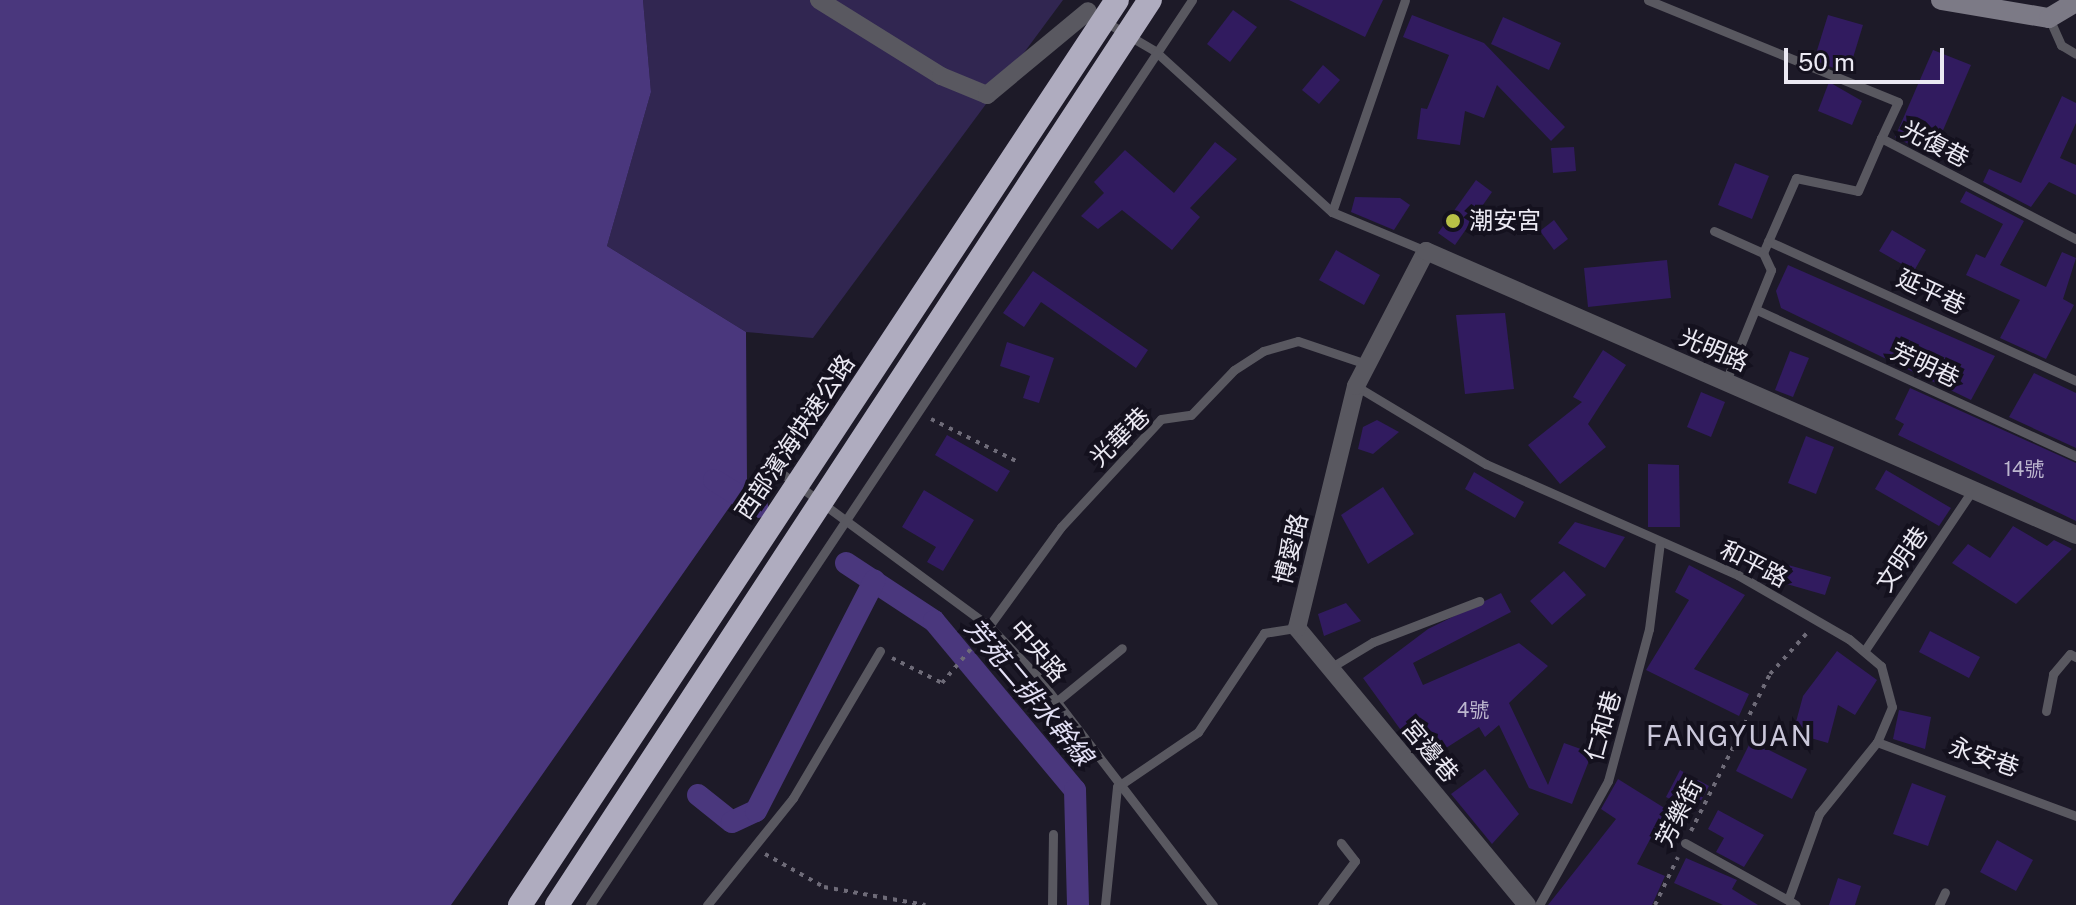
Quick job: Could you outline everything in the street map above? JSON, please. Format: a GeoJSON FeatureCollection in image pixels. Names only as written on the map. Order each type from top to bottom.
{"type":"FeatureCollection","features":[{"type":"Feature","properties":{"kind":"highway","name":"西部濱海快速公路"},"geometry":{"type":"LineString","coordinates":[[520,905],[1117,0]]}},
{"type":"Feature","properties":{"kind":"highway"},"geometry":{"type":"LineString","coordinates":[[557,905],[1150,0]]}},
{"type":"Feature","properties":{"kind":"street"},"geometry":{"type":"LineString","coordinates":[[819,0],[941,76],[987,95],[1088,11]]}},
{"type":"Feature","properties":{"kind":"street"},"geometry":{"type":"LineString","coordinates":[[1941,0],[2049,18],[2076,2]]}},
{"type":"Feature","properties":{"kind":"street","name":"博愛路"},"geometry":{"type":"LineString","coordinates":[[1297,628],[1356,386],[1426,251]]}},
{"type":"Feature","properties":{"kind":"street","name":"光明路"},"geometry":{"type":"LineString","coordinates":[[1426,251],[2076,535]]}},
{"type":"Feature","properties":{"kind":"street","name":"宮邊巷"},"geometry":{"type":"LineString","coordinates":[[1297,628],[1527,905]]}},
{"type":"Feature","properties":{"kind":"lane"},"geometry":{"type":"LineString","coordinates":[[590,905],[843,518],[1192,0]]}},
{"type":"Feature","properties":{"kind":"lane"},"geometry":{"type":"LineString","coordinates":[[1332,212],[1405,0]]}},
{"type":"Feature","properties":{"kind":"lane","name":"光復巷"},"geometry":{"type":"LineString","coordinates":[[1648,0],[1898,102],[1881,138],[2076,239]]}},
{"type":"Feature","properties":{"kind":"lane","name":"光明路"},"geometry":{"type":"LineString","coordinates":[[1088,11],[1155,51],[1332,212],[1426,251]]}},
{"type":"Feature","properties":{"kind":"lane"},"geometry":{"type":"LineString","coordinates":[[2049,18],[2061,45],[2076,54]]}},
{"type":"Feature","properties":{"kind":"lane"},"geometry":{"type":"LineString","coordinates":[[1763,253],[1796,178],[1858,191],[1881,138]]}},
{"type":"Feature","properties":{"kind":"lane"},"geometry":{"type":"LineString","coordinates":[[1714,231],[1763,253],[1771,270],[1726,381]]}},
{"type":"Feature","properties":{"kind":"lane","name":"延平巷"},"geometry":{"type":"LineString","coordinates":[[1768,241],[2076,381]]}},
{"type":"Feature","properties":{"kind":"lane","name":"芳明巷"},"geometry":{"type":"LineString","coordinates":[[1757,310],[2076,456]]}},
{"type":"Feature","properties":{"kind":"lane","name":"光華巷"},"geometry":{"type":"LineString","coordinates":[[989,627],[1061,527],[1161,419],[1191,415],[1234,370],[1263,351],[1298,341],[1366,364]]}},
{"type":"Feature","properties":{"kind":"lane","name":"和平路"},"geometry":{"type":"LineString","coordinates":[[1356,386],[1486,464],[1738,575],[1865,650],[1881,666],[1892,707],[1877,742],[1819,814],[1792,902]]}},
{"type":"Feature","properties":{"kind":"lane","name":"中央路"},"geometry":{"type":"LineString","coordinates":[[784,475],[989,627],[1056,702],[1117,787],[1213,905]]}},
{"type":"Feature","properties":{"kind":"lane","name":"文明巷"},"geometry":{"type":"LineString","coordinates":[[1865,650],[1973,489]]}},
{"type":"Feature","properties":{"kind":"lane","name":"仁和巷"},"geometry":{"type":"LineString","coordinates":[[1539,905],[1608,781],[1649,629],[1660,542]]}},
{"type":"Feature","properties":{"kind":"lane"},"geometry":{"type":"LineString","coordinates":[[1329,668],[1373,642],[1479,601]]}},
{"type":"Feature","properties":{"kind":"lane"},"geometry":{"type":"LineString","coordinates":[[1105,905],[1117,787],[1198,732],[1264,633],[1297,628]]}},
{"type":"Feature","properties":{"kind":"lane"},"geometry":{"type":"LineString","coordinates":[[1056,702],[1122,648]]}},
{"type":"Feature","properties":{"kind":"lane"},"geometry":{"type":"LineString","coordinates":[[707,905],[756,849],[880,651]]}},
{"type":"Feature","properties":{"kind":"lane"},"geometry":{"type":"LineString","coordinates":[[2046,711],[2053,674],[2070,654],[2076,657]]}},
{"type":"Feature","properties":{"kind":"lane","name":"永安巷"},"geometry":{"type":"LineString","coordinates":[[1877,742],[2076,816]]}},
{"type":"Feature","properties":{"kind":"lane"},"geometry":{"type":"LineString","coordinates":[[1052,905],[1053,834]]}},
{"type":"Feature","properties":{"kind":"lane"},"geometry":{"type":"LineString","coordinates":[[1322,905],[1355,861],[1341,843]]}},
{"type":"Feature","properties":{"kind":"lane"},"geometry":{"type":"LineString","coordinates":[[1685,843],[1792,902]]}},
{"type":"Feature","properties":{"kind":"lane"},"geometry":{"type":"LineString","coordinates":[[1939,905],[1945,892]]}},
{"type":"Feature","properties":{"kind":"path"},"geometry":{"type":"LineString","coordinates":[[915,411],[1018,462]]}},
{"type":"Feature","properties":{"kind":"path","name":"芳樂街"},"geometry":{"type":"LineString","coordinates":[[1655,905],[1770,674],[1818,621]]}},
{"type":"Feature","properties":{"kind":"path"},"geometry":{"type":"LineString","coordinates":[[880,651],[942,683],[989,627]]}},
{"type":"Feature","properties":{"kind":"path"},"geometry":{"type":"LineString","coordinates":[[756,849],[824,887],[925,905]]}},
{"type":"Feature","properties":{"kind":"shaded area"},"geometry":{"type":"Polygon","coordinates":[[[0,0],[643,0],[651,92],[607,246],[746,332],[747,482],[451,905],[0,905],[0,0]]]}},
{"type":"Feature","properties":{"kind":"shaded area"},"geometry":{"type":"Polygon","coordinates":[[[643,0],[1063,0],[813,338],[746,332],[607,246],[651,92],[643,0]]]}},
{"type":"Feature","properties":{"kind":"building"},"geometry":{"type":"Polygon","coordinates":[[[1289,0],[1383,0],[1365,37],[1289,0]]]}},
{"type":"Feature","properties":{"kind":"building"},"geometry":{"type":"Polygon","coordinates":[[[1233,10],[1257,27],[1230,62],[1207,44],[1233,10]]]}},
{"type":"Feature","properties":{"kind":"building"},"geometry":{"type":"Polygon","coordinates":[[[1412,15],[1484,43],[1565,127],[1551,141],[1497,85],[1484,118],[1465,111],[1460,145],[1417,139],[1421,108],[1427,109],[1449,55],[1403,37],[1412,15]]]}},
{"type":"Feature","properties":{"kind":"building"},"geometry":{"type":"Polygon","coordinates":[[[1828,15],[1863,25],[1848,74],[1814,60],[1828,15]]]}},
{"type":"Feature","properties":{"kind":"building"},"geometry":{"type":"Polygon","coordinates":[[[1503,17],[1561,43],[1549,70],[1491,44],[1503,17]]]}},
{"type":"Feature","properties":{"kind":"building"},"geometry":{"type":"Polygon","coordinates":[[[1933,50],[1971,65],[1932,156],[1895,137],[1933,50]]]}},
{"type":"Feature","properties":{"kind":"building"},"geometry":{"type":"Polygon","coordinates":[[[1323,65],[1340,80],[1319,104],[1302,90],[1323,65]]]}},
{"type":"Feature","properties":{"kind":"building"},"geometry":{"type":"Polygon","coordinates":[[[1829,82],[1862,101],[1852,125],[1818,111],[1829,82]]]}},
{"type":"Feature","properties":{"kind":"building"},"geometry":{"type":"Polygon","coordinates":[[[2062,96],[2076,103],[2076,123],[2060,158],[2076,165],[2076,195],[2049,182],[2031,207],[1983,182],[1989,169],[2021,183],[2062,96]]]}},
{"type":"Feature","properties":{"kind":"building"},"geometry":{"type":"Polygon","coordinates":[[[1215,142],[1237,159],[1190,208],[1200,217],[1172,250],[1122,210],[1098,229],[1081,216],[1104,193],[1094,182],[1125,150],[1174,193],[1215,142]]]}},
{"type":"Feature","properties":{"kind":"building"},"geometry":{"type":"Polygon","coordinates":[[[1574,147],[1576,171],[1553,173],[1551,148],[1574,147]]]}},
{"type":"Feature","properties":{"kind":"building"},"geometry":{"type":"Polygon","coordinates":[[[1735,163],[1769,176],[1752,219],[1718,205],[1735,163]]]}},
{"type":"Feature","properties":{"kind":"building"},"geometry":{"type":"Polygon","coordinates":[[[1476,180],[1492,192],[1455,245],[1438,233],[1476,180]]]}},
{"type":"Feature","properties":{"kind":"building"},"geometry":{"type":"Polygon","coordinates":[[[1966,191],[2024,221],[2000,265],[2046,287],[2062,252],[2076,258],[2063,299],[2074,305],[2046,359],[2000,338],[2020,300],[1966,275],[1976,254],[1985,258],[2003,224],[1960,202],[1966,191]]]}},
{"type":"Feature","properties":{"kind":"building"},"geometry":{"type":"Polygon","coordinates":[[[1355,197],[1400,198],[1410,205],[1394,230],[1351,212],[1355,197]]]}},
{"type":"Feature","properties":{"kind":"building"},"geometry":{"type":"Polygon","coordinates":[[[1554,220],[1568,239],[1554,250],[1540,231],[1554,220]]]}},
{"type":"Feature","properties":{"kind":"building"},"geometry":{"type":"Polygon","coordinates":[[[1892,230],[1926,250],[1914,271],[1879,251],[1892,230]]]}},
{"type":"Feature","properties":{"kind":"building"},"geometry":{"type":"Polygon","coordinates":[[[1336,250],[1380,275],[1364,305],[1319,280],[1336,250]]]}},
{"type":"Feature","properties":{"kind":"building"},"geometry":{"type":"Polygon","coordinates":[[[1667,260],[1671,298],[1588,307],[1584,268],[1667,260]]]}},
{"type":"Feature","properties":{"kind":"building"},"geometry":{"type":"Polygon","coordinates":[[[1788,265],[1995,356],[1971,400],[1781,308],[1776,291],[1788,265]]]}},
{"type":"Feature","properties":{"kind":"building"},"geometry":{"type":"Polygon","coordinates":[[[1033,271],[1148,350],[1136,368],[1041,302],[1024,327],[1003,313],[1033,271]]]}},
{"type":"Feature","properties":{"kind":"building"},"geometry":{"type":"Polygon","coordinates":[[[1505,313],[1514,389],[1465,394],[1456,315],[1505,313]]]}},
{"type":"Feature","properties":{"kind":"building"},"geometry":{"type":"Polygon","coordinates":[[[1007,342],[1054,358],[1039,403],[1023,398],[1030,376],[1000,366],[1007,342]]]}},
{"type":"Feature","properties":{"kind":"building"},"geometry":{"type":"Polygon","coordinates":[[[1603,350],[1626,365],[1588,424],[1606,447],[1560,484],[1528,445],[1582,402],[1573,397],[1603,350]]]}},
{"type":"Feature","properties":{"kind":"building"},"geometry":{"type":"Polygon","coordinates":[[[1790,351],[1809,358],[1793,397],[1775,390],[1790,351]]]}},
{"type":"Feature","properties":{"kind":"building"},"geometry":{"type":"Polygon","coordinates":[[[2034,373],[2076,393],[2076,448],[2009,417],[2034,373]]]}},
{"type":"Feature","properties":{"kind":"building"},"geometry":{"type":"Polygon","coordinates":[[[1910,388],[2076,463],[2076,521],[1898,435],[1904,424],[1895,419],[1910,388]]]}},
{"type":"Feature","properties":{"kind":"building"},"geometry":{"type":"Polygon","coordinates":[[[1701,392],[1725,402],[1711,437],[1687,427],[1701,392]]]}},
{"type":"Feature","properties":{"kind":"building"},"geometry":{"type":"Polygon","coordinates":[[[1377,420],[1399,432],[1373,454],[1358,449],[1363,427],[1377,420]]]}},
{"type":"Feature","properties":{"kind":"building"},"geometry":{"type":"Polygon","coordinates":[[[947,435],[1010,471],[997,492],[935,455],[947,435]]]}},
{"type":"Feature","properties":{"kind":"building"},"geometry":{"type":"Polygon","coordinates":[[[1806,436],[1834,447],[1816,494],[1788,483],[1806,436]]]}},
{"type":"Feature","properties":{"kind":"building"},"geometry":{"type":"Polygon","coordinates":[[[1648,464],[1679,465],[1680,527],[1648,527],[1648,464]]]}},
{"type":"Feature","properties":{"kind":"building"},"geometry":{"type":"Polygon","coordinates":[[[1886,470],[1951,508],[1939,526],[1875,489],[1886,470]]]}},
{"type":"Feature","properties":{"kind":"building"},"geometry":{"type":"Polygon","coordinates":[[[1474,472],[1524,502],[1515,518],[1465,489],[1474,472]]]}},
{"type":"Feature","properties":{"kind":"building"},"geometry":{"type":"Polygon","coordinates":[[[1383,487],[1414,534],[1368,564],[1341,515],[1383,487]]]}},
{"type":"Feature","properties":{"kind":"building"},"geometry":{"type":"Polygon","coordinates":[[[924,490],[974,520],[943,571],[927,562],[936,547],[902,527],[924,490]]]}},
{"type":"Feature","properties":{"kind":"building"},"geometry":{"type":"Polygon","coordinates":[[[1575,522],[1625,537],[1605,568],[1558,543],[1575,522]]]}},
{"type":"Feature","properties":{"kind":"building"},"geometry":{"type":"Polygon","coordinates":[[[2013,526],[2047,546],[2054,540],[2072,549],[2016,604],[1952,563],[1968,544],[1990,558],[2013,526]]]}},
{"type":"Feature","properties":{"kind":"building"},"geometry":{"type":"Polygon","coordinates":[[[1781,563],[1831,577],[1825,595],[1776,581],[1781,563]]]}},
{"type":"Feature","properties":{"kind":"building"},"geometry":{"type":"Polygon","coordinates":[[[1689,565],[1745,595],[1694,669],[1749,694],[1739,716],[1646,670],[1689,600],[1675,592],[1689,565]]]}},
{"type":"Feature","properties":{"kind":"building"},"geometry":{"type":"Polygon","coordinates":[[[1564,571],[1586,595],[1552,625],[1530,601],[1564,571]]]}},
{"type":"Feature","properties":{"kind":"building"},"geometry":{"type":"Polygon","coordinates":[[[1501,593],[1511,612],[1413,663],[1423,685],[1519,643],[1548,666],[1509,703],[1548,785],[1564,743],[1592,753],[1572,804],[1529,788],[1499,725],[1485,737],[1479,727],[1424,762],[1363,678],[1428,629],[1501,593]]]}},
{"type":"Feature","properties":{"kind":"building"},"geometry":{"type":"Polygon","coordinates":[[[1346,603],[1361,621],[1324,636],[1318,614],[1346,603]]]}},
{"type":"Feature","properties":{"kind":"building"},"geometry":{"type":"Polygon","coordinates":[[[1930,631],[1980,657],[1969,678],[1919,652],[1930,631]]]}},
{"type":"Feature","properties":{"kind":"building"},"geometry":{"type":"Polygon","coordinates":[[[1837,651],[1877,680],[1855,715],[1838,705],[1828,743],[1793,733],[1803,696],[1837,651]]]}},
{"type":"Feature","properties":{"kind":"building"},"geometry":{"type":"Polygon","coordinates":[[[1899,710],[1931,717],[1925,749],[1893,739],[1899,710]]]}},
{"type":"Feature","properties":{"kind":"building"},"geometry":{"type":"Polygon","coordinates":[[[1751,741],[1807,769],[1792,799],[1736,771],[1751,741]]]}},
{"type":"Feature","properties":{"kind":"building"},"geometry":{"type":"Polygon","coordinates":[[[1485,769],[1519,814],[1492,844],[1451,794],[1485,769]]]}},
{"type":"Feature","properties":{"kind":"building"},"geometry":{"type":"Polygon","coordinates":[[[1680,770],[1709,786],[1695,812],[1666,797],[1680,770]]]}},
{"type":"Feature","properties":{"kind":"building"},"geometry":{"type":"Polygon","coordinates":[[[1618,779],[1666,809],[1637,864],[1665,876],[1652,905],[1548,905],[1616,819],[1601,809],[1618,779]]]}},
{"type":"Feature","properties":{"kind":"building"},"geometry":{"type":"Polygon","coordinates":[[[1912,783],[1946,796],[1928,846],[1893,834],[1912,783]]]}},
{"type":"Feature","properties":{"kind":"building"},"geometry":{"type":"Polygon","coordinates":[[[1718,810],[1764,835],[1744,867],[1716,852],[1724,838],[1708,829],[1718,810]]]}},
{"type":"Feature","properties":{"kind":"building"},"geometry":{"type":"Polygon","coordinates":[[[1997,840],[2033,860],[2016,891],[1980,872],[1997,840]]]}},
{"type":"Feature","properties":{"kind":"building"},"geometry":{"type":"Polygon","coordinates":[[[1686,858],[1737,880],[1732,889],[1758,905],[1723,905],[1674,883],[1686,858]]]}},
{"type":"Feature","properties":{"kind":"building"},"geometry":{"type":"Polygon","coordinates":[[[1838,878],[1861,886],[1855,905],[1829,905],[1838,878]]]}},
{"type":"Feature","properties":{"kind":"waterway"},"geometry":{"type":"LineString","coordinates":[[714,480],[757,507]]}},
{"type":"Feature","properties":{"kind":"waterway","name":"芳苑二排水幹線"},"geometry":{"type":"LineString","coordinates":[[846,563],[934,621],[1075,790],[1078,905]]}},
{"type":"Feature","properties":{"kind":"waterway"},"geometry":{"type":"LineString","coordinates":[[698,795],[732,822],[756,811],[874,581]]}},
{"type":"Feature","properties":{"kind":"place","name":"潮安宮"},"geometry":{"type":"Point","coordinates":[1453,221]}},
{"type":"Feature","properties":{"kind":"district","name":"FANGYUAN"},"geometry":{"type":"Point","coordinates":[1730,736]}}]}
